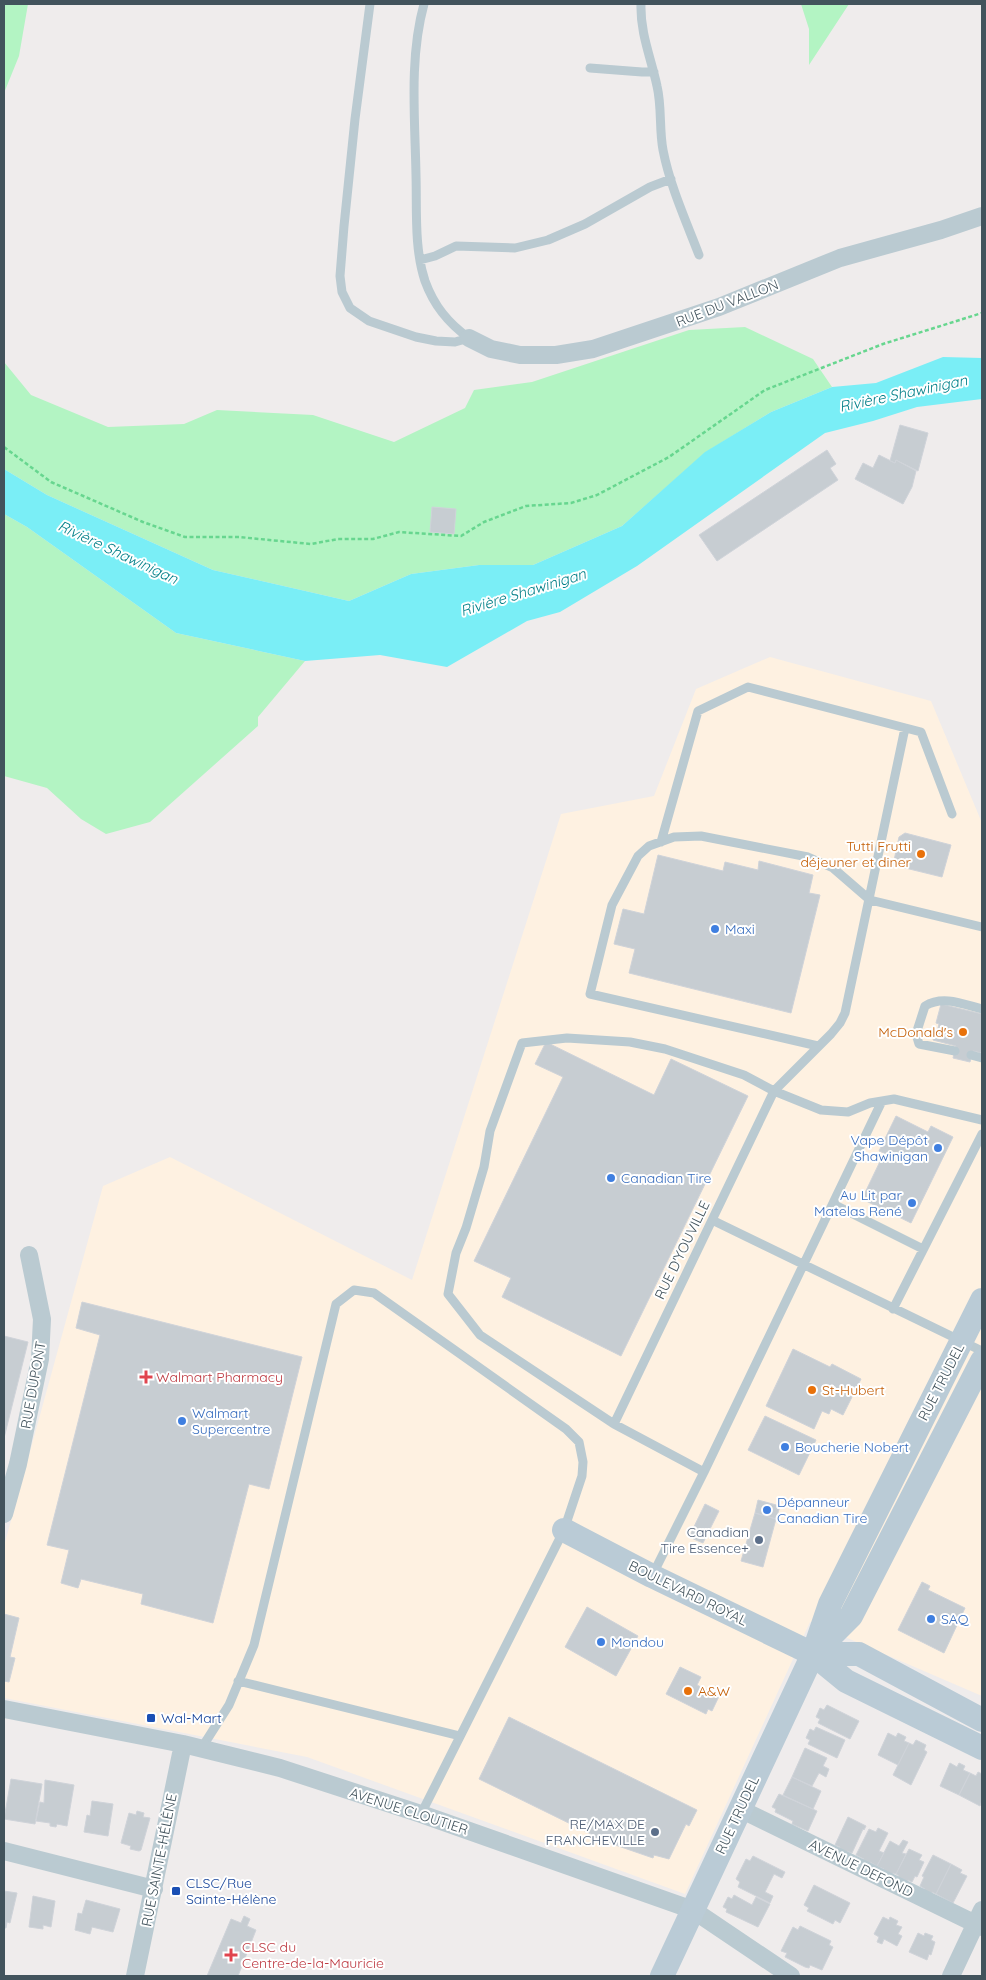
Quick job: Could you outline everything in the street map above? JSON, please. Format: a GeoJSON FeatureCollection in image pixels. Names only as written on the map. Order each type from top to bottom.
{"type":"FeatureCollection","features":[{"type":"Feature","properties":{"kind":"main road","name":"RUE TRUDEL"},"geometry":{"type":"LineString","coordinates":[[662,1976],[812,1654],[830,1604],[972,1347],[982,1300]]}},
{"type":"Feature","properties":{"kind":"main road","name":"RUE TRUDEL"},"geometry":{"type":"LineString","coordinates":[[812,1654],[851,1616],[982,1361]]}},
{"type":"Feature","properties":{"kind":"main road","name":"BOULEVARD ROYAL"},"geometry":{"type":"LineString","coordinates":[[564,1530],[652,1576],[812,1654],[846,1681],[982,1748]]}},
{"type":"Feature","properties":{"kind":"main road","name":"BOULEVARD ROYAL"},"geometry":{"type":"LineString","coordinates":[[812,1654],[859,1654],[982,1720]]}},
{"type":"Feature","properties":{"kind":"street","name":"RUE DU VALLON"},"geometry":{"type":"LineString","coordinates":[[469,338],[491,349],[520,355],[556,355],[593,349],[711,310],[840,258],[941,230],[982,216]]}},
{"type":"Feature","properties":{"kind":"street","name":"RUE DUPONT"},"geometry":{"type":"LineString","coordinates":[[4,1514],[18,1464],[40,1359],[42,1318],[29,1255]]}},
{"type":"Feature","properties":{"kind":"street","name":"AVENUE CLOUTIER"},"geometry":{"type":"LineString","coordinates":[[4,1708],[183,1744],[280,1768],[421,1814],[693,1910],[791,1976]]}},
{"type":"Feature","properties":{"kind":"street","name":"RUE SAINTE-HÉLÈNE"},"geometry":{"type":"LineString","coordinates":[[136,1975],[183,1744]]}},
{"type":"Feature","properties":{"kind":"street","name":"AVENUE DEFOND"},"geometry":{"type":"LineString","coordinates":[[740,1809],[980,1920]]}},
{"type":"Feature","properties":{"kind":"street"},"geometry":{"type":"LineString","coordinates":[[4,1851],[154,1888]]}},
{"type":"Feature","properties":{"kind":"street"},"geometry":{"type":"LineString","coordinates":[[952,1976],[980,1920]]}},
{"type":"Feature","properties":{"kind":"lane"},"geometry":{"type":"LineString","coordinates":[[370,4],[357,101],[345,216],[340,276],[342,292],[350,308],[369,321],[416,337],[436,341],[459,342],[469,338],[446,319],[436,305],[426,282],[420,260],[415,79],[418,36],[424,4]]}},
{"type":"Feature","properties":{"kind":"lane"},"geometry":{"type":"LineString","coordinates":[[641,4],[642,31],[654,72],[661,106],[663,150],[671,179],[699,255]]}},
{"type":"Feature","properties":{"kind":"lane"},"geometry":{"type":"LineString","coordinates":[[590,68],[654,72]]}},
{"type":"Feature","properties":{"kind":"lane"},"geometry":{"type":"LineString","coordinates":[[420,260],[435,256],[456,246],[515,248],[548,240],[585,224],[650,187],[671,179]]}},
{"type":"Feature","properties":{"kind":"lane"},"geometry":{"type":"LineString","coordinates":[[661,842],[698,711],[748,687],[920,732],[952,814]]}},
{"type":"Feature","properties":{"kind":"lane","name":"RUE D'YOUVILLE"},"geometry":{"type":"LineString","coordinates":[[614,1424],[774,1091],[840,1023],[845,1013],[905,728]]}},
{"type":"Feature","properties":{"kind":"lane"},"geometry":{"type":"LineString","coordinates":[[818,1046],[590,994],[612,905],[638,856],[648,846],[674,837],[701,836],[808,857],[833,868],[870,900],[982,927]]}},
{"type":"Feature","properties":{"kind":"lane"},"geometry":{"type":"LineString","coordinates":[[954,1051],[919,1044],[916,1034],[925,1006],[934,1001],[944,1000],[982,1009]]}},
{"type":"Feature","properties":{"kind":"lane"},"geometry":{"type":"LineString","coordinates":[[704,1472],[614,1424],[480,1335],[448,1294],[456,1253],[466,1228],[484,1166],[490,1131],[522,1043],[567,1038],[639,1044],[665,1049],[744,1075],[774,1091],[821,1110],[848,1112],[870,1103],[894,1099],[982,1120]]}},
{"type":"Feature","properties":{"kind":"lane"},"geometry":{"type":"LineString","coordinates":[[972,1055],[982,1058]]}},
{"type":"Feature","properties":{"kind":"lane"},"geometry":{"type":"LineString","coordinates":[[652,1576],[882,1101]]}},
{"type":"Feature","properties":{"kind":"lane"},"geometry":{"type":"LineString","coordinates":[[893,1309],[982,1134]]}},
{"type":"Feature","properties":{"kind":"lane"},"geometry":{"type":"LineString","coordinates":[[833,1204],[924,1249]]}},
{"type":"Feature","properties":{"kind":"lane"},"geometry":{"type":"LineString","coordinates":[[712,1220],[972,1347]]}},
{"type":"Feature","properties":{"kind":"lane"},"geometry":{"type":"LineString","coordinates":[[202,1749],[229,1704],[254,1645],[336,1304],[354,1290],[374,1293],[566,1429],[579,1442],[583,1462],[582,1476],[564,1530],[421,1814]]}},
{"type":"Feature","properties":{"kind":"lane"},"geometry":{"type":"LineString","coordinates":[[238,1681],[460,1736]]}},
{"type":"Feature","properties":{"kind":"path"},"geometry":{"type":"LineString","coordinates":[[4,447],[52,482],[143,522],[186,537],[239,537],[311,544],[338,539],[373,539],[399,532],[461,536],[484,522],[526,506],[571,503],[597,495],[669,457],[765,390],[883,344],[982,313]]}},
{"type":"Feature","properties":{"kind":"shaded area"},"geometry":{"type":"Polygon","coordinates":[[[770,657],[931,701],[982,823],[982,1696],[810,1622],[685,1894],[307,1757],[4,1698],[4,1546],[103,1186],[170,1157],[412,1280],[561,814],[654,796],[696,689],[770,657]]]}},
{"type":"Feature","properties":{"kind":"green space"},"geometry":{"type":"Polygon","coordinates":[[[4,4],[28,4],[19,56],[4,93],[4,4]]]}},
{"type":"Feature","properties":{"kind":"green space"},"geometry":{"type":"Polygon","coordinates":[[[801,4],[849,4],[809,65],[809,29],[801,4]]]}},
{"type":"Feature","properties":{"kind":"green space"},"geometry":{"type":"Polygon","coordinates":[[[745,327],[813,359],[832,387],[771,412],[706,452],[622,526],[533,565],[479,565],[411,574],[349,601],[213,570],[47,495],[4,469],[4,362],[31,395],[108,427],[184,424],[217,410],[313,415],[394,442],[465,408],[474,390],[532,382],[689,330],[745,327]]]}},
{"type":"Feature","properties":{"kind":"green space"},"geometry":{"type":"Polygon","coordinates":[[[4,514],[27,527],[176,633],[305,661],[258,717],[258,726],[150,822],[106,834],[81,819],[47,788],[4,776],[4,514]]]}},
{"type":"Feature","properties":{"kind":"water","name":"Rivière Shawinigan"},"geometry":{"type":"Polygon","coordinates":[[[943,357],[982,358],[982,399],[917,407],[873,421],[825,433],[637,566],[560,612],[527,621],[447,667],[380,655],[305,661],[176,633],[27,527],[4,514],[4,469],[47,495],[213,570],[349,601],[411,574],[479,565],[533,565],[622,526],[705,452],[771,412],[832,387],[876,383],[943,357]]]}},
{"type":"Feature","properties":{"kind":"building"},"geometry":{"type":"Polygon","coordinates":[[[900,425],[928,433],[918,471],[896,460],[895,463],[890,461],[900,425]]]}},
{"type":"Feature","properties":{"kind":"building"},"geometry":{"type":"Polygon","coordinates":[[[827,450],[836,464],[830,468],[838,480],[717,561],[699,535],[827,450]]]}},
{"type":"Feature","properties":{"kind":"building"},"geometry":{"type":"Polygon","coordinates":[[[879,455],[895,463],[896,460],[916,471],[912,487],[903,504],[855,479],[863,463],[873,468],[879,455]]]}},
{"type":"Feature","properties":{"kind":"building"},"geometry":{"type":"Polygon","coordinates":[[[432,507],[456,509],[454,534],[430,532],[432,507]]]}},
{"type":"Feature","properties":{"kind":"building"},"geometry":{"type":"Polygon","coordinates":[[[905,833],[951,845],[942,877],[893,865],[899,837],[905,833]]]}},
{"type":"Feature","properties":{"kind":"building","name":"Maxi"},"geometry":{"type":"Polygon","coordinates":[[[658,855],[723,871],[725,862],[758,870],[759,861],[813,875],[809,893],[820,895],[791,1013],[629,973],[635,949],[614,944],[623,909],[644,914],[658,855]]]}},
{"type":"Feature","properties":{"kind":"building"},"geometry":{"type":"Polygon","coordinates":[[[941,1004],[982,1014],[982,1053],[973,1051],[970,1062],[953,1058],[956,1046],[933,1040],[939,1024],[936,1023],[941,1004]]]}},
{"type":"Feature","properties":{"kind":"building","name":"Canadian Tire"},"geometry":{"type":"Polygon","coordinates":[[[546,1042],[654,1095],[671,1059],[748,1096],[621,1356],[502,1297],[511,1278],[474,1261],[563,1077],[535,1064],[546,1042]]]}},
{"type":"Feature","properties":{"kind":"building"},"geometry":{"type":"Polygon","coordinates":[[[896,1116],[928,1132],[931,1126],[953,1137],[911,1223],[862,1199],[884,1153],[879,1151],[896,1116]]]}},
{"type":"Feature","properties":{"kind":"building","name":"Walmart Supercentre"},"geometry":{"type":"Polygon","coordinates":[[[82,1302],[302,1357],[269,1489],[249,1484],[213,1623],[141,1604],[143,1594],[81,1579],[78,1588],[61,1583],[69,1550],[47,1545],[100,1335],[76,1328],[82,1302]]]}},
{"type":"Feature","properties":{"kind":"building"},"geometry":{"type":"Polygon","coordinates":[[[4,1336],[28,1342],[4,1438],[4,1336]]]}},
{"type":"Feature","properties":{"kind":"building"},"geometry":{"type":"Polygon","coordinates":[[[793,1349],[830,1367],[832,1364],[861,1379],[843,1415],[831,1409],[829,1414],[822,1411],[814,1429],[766,1406],[793,1349]]]}},
{"type":"Feature","properties":{"kind":"building"},"geometry":{"type":"Polygon","coordinates":[[[765,1416],[816,1440],[799,1475],[748,1450],[765,1416]]]}},
{"type":"Feature","properties":{"kind":"building","name":"Dépanneur Canadian Tire"},"geometry":{"type":"Polygon","coordinates":[[[758,1500],[780,1506],[776,1519],[755,1513],[758,1500]]]}},
{"type":"Feature","properties":{"kind":"building"},"geometry":{"type":"Polygon","coordinates":[[[705,1504],[719,1511],[703,1543],[689,1537],[705,1504]]]}},
{"type":"Feature","properties":{"kind":"building","name":"Canadian Tire Essence+"},"geometry":{"type":"Polygon","coordinates":[[[755,1513],[776,1519],[763,1567],[741,1561],[755,1513]]]}},
{"type":"Feature","properties":{"kind":"building"},"geometry":{"type":"Polygon","coordinates":[[[922,1582],[930,1586],[928,1590],[965,1608],[944,1653],[898,1630],[922,1582]]]}},
{"type":"Feature","properties":{"kind":"building","name":"Mondou"},"geometry":{"type":"Polygon","coordinates":[[[587,1607],[638,1636],[616,1676],[565,1647],[587,1607]]]}},
{"type":"Feature","properties":{"kind":"building"},"geometry":{"type":"Polygon","coordinates":[[[4,1614],[19,1618],[10,1657],[15,1658],[9,1682],[4,1681],[4,1614]]]}},
{"type":"Feature","properties":{"kind":"building","name":"A&W"},"geometry":{"type":"Polygon","coordinates":[[[680,1667],[701,1677],[697,1685],[712,1693],[715,1686],[722,1690],[712,1711],[708,1709],[706,1714],[666,1694],[680,1667]]]}},
{"type":"Feature","properties":{"kind":"building"},"geometry":{"type":"Polygon","coordinates":[[[827,1705],[859,1721],[850,1739],[818,1723],[820,1719],[816,1717],[820,1708],[824,1710],[827,1705]]]}},
{"type":"Feature","properties":{"kind":"building"},"geometry":{"type":"Polygon","coordinates":[[[509,1717],[697,1810],[689,1826],[686,1824],[669,1859],[654,1855],[653,1858],[598,1839],[479,1779],[509,1717]]]}},
{"type":"Feature","properties":{"kind":"building"},"geometry":{"type":"Polygon","coordinates":[[[816,1727],[845,1740],[837,1758],[808,1744],[810,1740],[806,1738],[810,1729],[814,1731],[816,1727]]]}},
{"type":"Feature","properties":{"kind":"building"},"geometry":{"type":"Polygon","coordinates":[[[888,1733],[896,1737],[898,1733],[906,1737],[904,1741],[909,1743],[898,1765],[878,1755],[888,1733]]]}},
{"type":"Feature","properties":{"kind":"building"},"geometry":{"type":"Polygon","coordinates":[[[916,1740],[926,1745],[924,1750],[927,1752],[911,1785],[893,1775],[909,1743],[913,1745],[916,1740]]]}},
{"type":"Feature","properties":{"kind":"building"},"geometry":{"type":"Polygon","coordinates":[[[805,1748],[827,1758],[823,1766],[829,1769],[826,1777],[819,1773],[812,1786],[792,1777],[805,1748]]]}},
{"type":"Feature","properties":{"kind":"building"},"geometry":{"type":"Polygon","coordinates":[[[950,1763],[957,1767],[959,1763],[965,1766],[963,1770],[970,1773],[959,1795],[940,1786],[950,1763]]]}},
{"type":"Feature","properties":{"kind":"building"},"geometry":{"type":"Polygon","coordinates":[[[978,1772],[982,1774],[982,1800],[980,1806],[959,1795],[970,1773],[976,1776],[978,1772]]]}},
{"type":"Feature","properties":{"kind":"building"},"geometry":{"type":"Polygon","coordinates":[[[792,1777],[821,1791],[813,1809],[783,1795],[792,1777]]]}},
{"type":"Feature","properties":{"kind":"building"},"geometry":{"type":"Polygon","coordinates":[[[11,1779],[42,1784],[35,1824],[4,1819],[11,1779]]]}},
{"type":"Feature","properties":{"kind":"building"},"geometry":{"type":"Polygon","coordinates":[[[45,1780],[74,1785],[67,1826],[57,1824],[56,1827],[50,1826],[50,1823],[36,1821],[40,1802],[44,1803],[45,1780]]]}},
{"type":"Feature","properties":{"kind":"building"},"geometry":{"type":"Polygon","coordinates":[[[779,1794],[817,1811],[808,1831],[792,1824],[793,1821],[775,1812],[776,1809],[772,1807],[779,1794]]]}},
{"type":"Feature","properties":{"kind":"building"},"geometry":{"type":"Polygon","coordinates":[[[92,1801],[113,1804],[108,1836],[84,1832],[87,1815],[90,1816],[92,1801]]]}},
{"type":"Feature","properties":{"kind":"building"},"geometry":{"type":"Polygon","coordinates":[[[137,1811],[144,1813],[143,1817],[150,1818],[141,1850],[139,1851],[130,1849],[131,1846],[121,1843],[129,1813],[136,1815],[137,1811]]]}},
{"type":"Feature","properties":{"kind":"building"},"geometry":{"type":"Polygon","coordinates":[[[848,1817],[866,1826],[852,1853],[847,1851],[845,1854],[838,1851],[840,1847],[835,1845],[848,1817]]]}},
{"type":"Feature","properties":{"kind":"building"},"geometry":{"type":"Polygon","coordinates":[[[878,1828],[888,1833],[879,1851],[884,1853],[877,1866],[870,1862],[869,1866],[862,1863],[864,1859],[856,1855],[869,1829],[876,1832],[878,1828]]]}},
{"type":"Feature","properties":{"kind":"building"},"geometry":{"type":"Polygon","coordinates":[[[903,1840],[908,1842],[902,1853],[906,1854],[896,1874],[893,1873],[891,1877],[882,1873],[884,1869],[877,1866],[890,1841],[899,1846],[903,1840]]]}},
{"type":"Feature","properties":{"kind":"building"},"geometry":{"type":"Polygon","coordinates":[[[909,1849],[922,1855],[919,1860],[924,1862],[917,1877],[915,1876],[912,1882],[908,1880],[906,1884],[897,1879],[899,1876],[896,1874],[909,1849]]]}},
{"type":"Feature","properties":{"kind":"building"},"geometry":{"type":"Polygon","coordinates":[[[933,1855],[951,1864],[936,1894],[932,1892],[931,1896],[923,1892],[925,1889],[920,1886],[924,1877],[922,1876],[933,1855]]]}},
{"type":"Feature","properties":{"kind":"building"},"geometry":{"type":"Polygon","coordinates":[[[753,1856],[785,1872],[782,1878],[774,1874],[765,1892],[773,1896],[770,1903],[738,1887],[740,1882],[736,1879],[746,1859],[750,1861],[753,1856]]]}},
{"type":"Feature","properties":{"kind":"building"},"geometry":{"type":"Polygon","coordinates":[[[951,1864],[962,1870],[960,1873],[967,1876],[953,1903],[936,1894],[951,1864]]]}},
{"type":"Feature","properties":{"kind":"building"},"geometry":{"type":"Polygon","coordinates":[[[814,1885],[850,1903],[840,1923],[835,1920],[833,1924],[807,1911],[809,1908],[804,1905],[814,1885]]]}},
{"type":"Feature","properties":{"kind":"building"},"geometry":{"type":"Polygon","coordinates":[[[4,1891],[17,1893],[10,1923],[7,1922],[6,1928],[4,1928],[4,1891]]]}},
{"type":"Feature","properties":{"kind":"building"},"geometry":{"type":"Polygon","coordinates":[[[734,1895],[752,1905],[756,1897],[770,1904],[758,1927],[726,1912],[727,1909],[723,1907],[728,1897],[732,1899],[734,1895]]]}},
{"type":"Feature","properties":{"kind":"building"},"geometry":{"type":"Polygon","coordinates":[[[33,1896],[55,1901],[51,1927],[43,1925],[43,1929],[29,1927],[33,1896]]]}},
{"type":"Feature","properties":{"kind":"building"},"geometry":{"type":"Polygon","coordinates":[[[86,1900],[120,1909],[113,1932],[92,1927],[90,1934],[75,1930],[78,1913],[82,1914],[86,1900]]]}},
{"type":"Feature","properties":{"kind":"building","name":"CLSC du Centre-de-la-Mauricie"},"geometry":{"type":"Polygon","coordinates":[[[244,1916],[250,1919],[247,1926],[256,1930],[238,1976],[207,1976],[231,1919],[241,1923],[244,1916]]]}},
{"type":"Feature","properties":{"kind":"building"},"geometry":{"type":"Polygon","coordinates":[[[883,1917],[889,1920],[890,1917],[898,1921],[896,1925],[902,1927],[898,1934],[902,1936],[897,1946],[884,1939],[882,1944],[877,1942],[879,1937],[874,1934],[883,1917]]]}},
{"type":"Feature","properties":{"kind":"building"},"geometry":{"type":"Polygon","coordinates":[[[800,1926],[831,1941],[829,1945],[833,1947],[822,1970],[810,1965],[809,1968],[805,1967],[785,1957],[787,1953],[781,1951],[793,1927],[798,1930],[800,1926]]]}},
{"type":"Feature","properties":{"kind":"building"},"geometry":{"type":"Polygon","coordinates":[[[918,1933],[924,1936],[925,1933],[933,1936],[931,1940],[935,1942],[931,1955],[929,1954],[927,1960],[909,1952],[918,1933]]]}},
{"type":"Feature","properties":{"kind":"place","name":"Tutti Frutti déjeuner et diner"},"geometry":{"type":"Point","coordinates":[921,854]}},
{"type":"Feature","properties":{"kind":"place","name":"Maxi"},"geometry":{"type":"Point","coordinates":[715,929]}},
{"type":"Feature","properties":{"kind":"place","name":"McDonald's"},"geometry":{"type":"Point","coordinates":[963,1032]}},
{"type":"Feature","properties":{"kind":"place","name":"Vape Dépôt Shawinigan"},"geometry":{"type":"Point","coordinates":[938,1148]}},
{"type":"Feature","properties":{"kind":"place","name":"Canadian Tire"},"geometry":{"type":"Point","coordinates":[611,1178]}},
{"type":"Feature","properties":{"kind":"place","name":"Au Lit par Matelas René"},"geometry":{"type":"Point","coordinates":[912,1203]}},
{"type":"Feature","properties":{"kind":"place","name":"Walmart Pharmacy"},"geometry":{"type":"Point","coordinates":[146,1377]}},
{"type":"Feature","properties":{"kind":"place","name":"St-Hubert"},"geometry":{"type":"Point","coordinates":[812,1390]}},
{"type":"Feature","properties":{"kind":"place","name":"Walmart Supercentre"},"geometry":{"type":"Point","coordinates":[182,1421]}},
{"type":"Feature","properties":{"kind":"place","name":"Boucherie Nobert"},"geometry":{"type":"Point","coordinates":[785,1447]}},
{"type":"Feature","properties":{"kind":"place","name":"Dépanneur Canadian Tire"},"geometry":{"type":"Point","coordinates":[767,1510]}},
{"type":"Feature","properties":{"kind":"place","name":"Canadian Tire Essence+"},"geometry":{"type":"Point","coordinates":[759,1540]}},
{"type":"Feature","properties":{"kind":"place","name":"SAQ"},"geometry":{"type":"Point","coordinates":[931,1619]}},
{"type":"Feature","properties":{"kind":"place","name":"Mondou"},"geometry":{"type":"Point","coordinates":[601,1642]}},
{"type":"Feature","properties":{"kind":"place","name":"A&W"},"geometry":{"type":"Point","coordinates":[688,1691]}},
{"type":"Feature","properties":{"kind":"place","name":"Wal-Mart"},"geometry":{"type":"Point","coordinates":[151,1718]}},
{"type":"Feature","properties":{"kind":"place","name":"RE/MAX DE FRANCHEVILLE"},"geometry":{"type":"Point","coordinates":[655,1832]}},
{"type":"Feature","properties":{"kind":"place","name":"CLSC/Rue Sainte-Hélène"},"geometry":{"type":"Point","coordinates":[176,1891]}},
{"type":"Feature","properties":{"kind":"place","name":"CLSC du Centre-de-la-Mauricie"},"geometry":{"type":"Point","coordinates":[231,1955]}}]}
